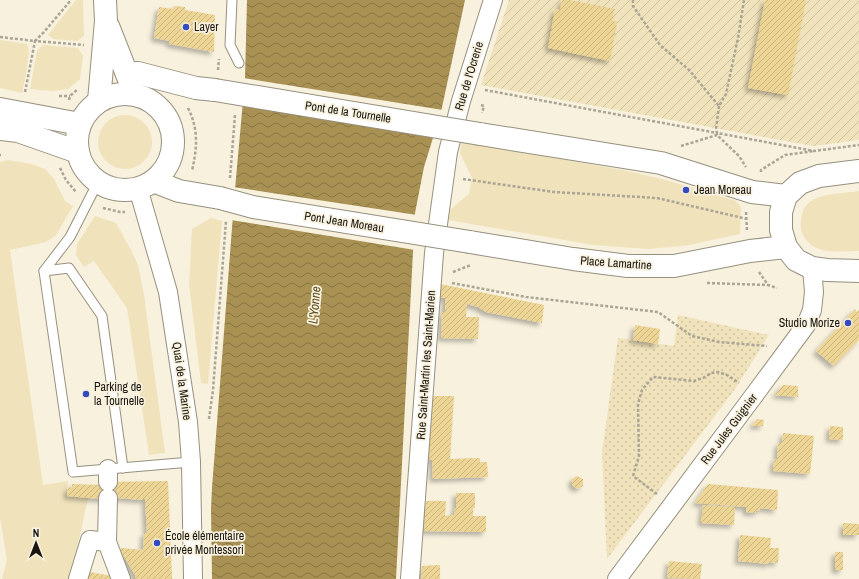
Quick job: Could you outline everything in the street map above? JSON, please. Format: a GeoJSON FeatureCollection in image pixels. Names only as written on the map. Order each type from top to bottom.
{"type":"FeatureCollection","features":[{"type":"Feature","properties":{"kind":"main road"},"geometry":{"type":"LineString","coordinates":[[106,11],[135,95]]}},
{"type":"Feature","properties":{"kind":"main road"},"geometry":{"type":"LineString","coordinates":[[99,101],[106,11]]}},
{"type":"Feature","properties":{"kind":"main road","name":"Pont de la Tournelle"},"geometry":{"type":"LineString","coordinates":[[127,74],[138,73],[210,83],[480,134],[661,163],[752,192],[786,196]]}},
{"type":"Feature","properties":{"kind":"main road"},"geometry":{"type":"LineString","coordinates":[[159,108],[179,93],[210,83]]}},
{"type":"Feature","properties":{"kind":"main road"},"geometry":{"type":"LineString","coordinates":[[116,95],[135,95],[148,100],[159,108],[167,119],[172,132],[173,146],[170,159],[163,171],[146,184],[128,190],[107,187],[91,176],[80,161],[77,138],[80,124],[91,107],[99,101],[116,95]]}},
{"type":"Feature","properties":{"kind":"main road"},"geometry":{"type":"LineString","coordinates":[[0,109],[80,124]]}},
{"type":"Feature","properties":{"kind":"main road"},"geometry":{"type":"LineString","coordinates":[[0,129],[18,131],[78,152]]}},
{"type":"Feature","properties":{"kind":"main road"},"geometry":{"type":"LineString","coordinates":[[859,171],[819,176],[800,183],[786,196],[781,212],[781,230],[786,247],[796,260],[812,268],[859,271]]}},
{"type":"Feature","properties":{"kind":"main road","name":"Pont Jean Moreau"},"geometry":{"type":"LineString","coordinates":[[146,184],[225,198],[253,208],[470,242]]}},
{"type":"Feature","properties":{"kind":"main road","name":"Place Lamartine"},"geometry":{"type":"LineString","coordinates":[[470,242],[573,260],[628,266],[674,266],[750,251],[786,247]]}},
{"type":"Feature","properties":{"kind":"street","name":"Rue de l'Ocrerie"},"geometry":{"type":"LineString","coordinates":[[448,152],[465,86],[493,0]]}},
{"type":"Feature","properties":{"kind":"street","name":"Rue Saint-Martin les Saint-Marien"},"geometry":{"type":"LineString","coordinates":[[410,579],[434,253],[448,152]]}},
{"type":"Feature","properties":{"kind":"street","name":"Quai de la Marine"},"geometry":{"type":"LineString","coordinates":[[146,184],[168,292],[188,422],[191,462],[193,579]]}},
{"type":"Feature","properties":{"kind":"street","name":"Rue Jules Guignier"},"geometry":{"type":"LineString","coordinates":[[617,579],[806,325],[812,310],[814,292],[812,268]]}},
{"type":"Feature","properties":{"kind":"street"},"geometry":{"type":"LineString","coordinates":[[111,479],[107,542],[121,579]]}},
{"type":"Feature","properties":{"kind":"street"},"geometry":{"type":"LineString","coordinates":[[78,579],[90,540],[107,542]]}},
{"type":"Feature","properties":{"kind":"lane"},"geometry":{"type":"LineString","coordinates":[[232,0],[230,45],[239,63]]}},
{"type":"Feature","properties":{"kind":"lane"},"geometry":{"type":"LineString","coordinates":[[98,182],[70,237],[44,271],[73,472],[111,479],[191,462]]}},
{"type":"Feature","properties":{"kind":"lane"},"geometry":{"type":"LineString","coordinates":[[44,271],[69,268],[102,316],[111,479]]}},
{"type":"Feature","properties":{"kind":"path"},"geometry":{"type":"LineString","coordinates":[[24,96],[35,41],[71,0]]}},
{"type":"Feature","properties":{"kind":"path"},"geometry":{"type":"LineString","coordinates":[[633,0],[633,6],[660,45],[689,70],[719,106]]}},
{"type":"Feature","properties":{"kind":"path"},"geometry":{"type":"LineString","coordinates":[[744,0],[738,38],[726,94],[719,106],[716,129],[717,134],[740,156],[746,167]]}},
{"type":"Feature","properties":{"kind":"path"},"geometry":{"type":"LineString","coordinates":[[0,37],[88,46]]}},
{"type":"Feature","properties":{"kind":"path"},"geometry":{"type":"LineString","coordinates":[[210,83],[219,58]]}},
{"type":"Feature","properties":{"kind":"path"},"geometry":{"type":"LineString","coordinates":[[465,86],[814,151]]}},
{"type":"Feature","properties":{"kind":"path"},"geometry":{"type":"LineString","coordinates":[[209,421],[213,390],[225,198],[235,110]]}},
{"type":"Feature","properties":{"kind":"path"},"geometry":{"type":"LineString","coordinates":[[191,114],[196,128],[196,144],[191,174]]}},
{"type":"Feature","properties":{"kind":"path"},"geometry":{"type":"LineString","coordinates":[[676,147],[717,134]]}},
{"type":"Feature","properties":{"kind":"path"},"geometry":{"type":"LineString","coordinates":[[761,170],[785,155],[859,146]]}},
{"type":"Feature","properties":{"kind":"path"},"geometry":{"type":"LineString","coordinates":[[445,176],[554,192],[657,198],[747,219]]}},
{"type":"Feature","properties":{"kind":"path"},"geometry":{"type":"LineString","coordinates":[[432,281],[477,262]]}},
{"type":"Feature","properties":{"kind":"path"},"geometry":{"type":"LineString","coordinates":[[432,281],[454,283],[526,297],[658,312],[692,336],[718,342],[789,349]]}},
{"type":"Feature","properties":{"kind":"path"},"geometry":{"type":"LineString","coordinates":[[659,496],[633,476],[639,456],[638,404],[642,390],[654,377],[694,381],[711,373],[718,372],[727,375],[742,386]]}},
{"type":"Feature","properties":{"kind":"shaded area"},"geometry":{"type":"Polygon","coordinates":[[[76,0],[83,0],[84,36],[77,41],[54,39],[48,35],[76,0]]]}},
{"type":"Feature","properties":{"kind":"shaded area"},"geometry":{"type":"Polygon","coordinates":[[[509,0],[859,0],[859,140],[813,146],[481,85],[509,0]]]}},
{"type":"Feature","properties":{"kind":"shaded area"},"geometry":{"type":"Polygon","coordinates":[[[0,40],[27,44],[29,50],[22,93],[0,88],[0,40]]]}},
{"type":"Feature","properties":{"kind":"shaded area"},"geometry":{"type":"Polygon","coordinates":[[[43,45],[78,48],[83,56],[80,79],[68,89],[52,91],[30,89],[37,51],[43,45]]]}},
{"type":"Feature","properties":{"kind":"shaded area"},"geometry":{"type":"Polygon","coordinates":[[[125,115],[135,117],[144,123],[150,132],[152,142],[150,152],[144,161],[135,167],[125,169],[115,167],[106,161],[100,152],[98,142],[100,132],[106,123],[115,117],[125,115]]]}},
{"type":"Feature","properties":{"kind":"shaded area"},"geometry":{"type":"Polygon","coordinates":[[[462,141],[627,171],[662,179],[736,201],[741,207],[740,234],[689,245],[649,249],[593,245],[448,220],[449,211],[469,194],[472,178],[460,153],[462,141]]]}},
{"type":"Feature","properties":{"kind":"shaded area"},"geometry":{"type":"Polygon","coordinates":[[[8,160],[32,164],[45,169],[54,179],[65,201],[73,206],[56,235],[46,242],[10,250],[43,485],[68,481],[67,496],[88,498],[78,544],[68,579],[2,579],[7,560],[0,518],[0,162],[8,160]]]}},
{"type":"Feature","properties":{"kind":"shaded area"},"geometry":{"type":"Polygon","coordinates":[[[859,191],[859,251],[828,251],[820,249],[808,242],[801,229],[801,217],[808,204],[823,196],[859,191]]]}},
{"type":"Feature","properties":{"kind":"shaded area"},"geometry":{"type":"Polygon","coordinates":[[[95,216],[116,223],[138,265],[144,295],[165,453],[149,455],[127,308],[94,261],[84,267],[76,255],[77,244],[95,216]]]}},
{"type":"Feature","properties":{"kind":"shaded area"},"geometry":{"type":"Polygon","coordinates":[[[211,218],[222,221],[208,384],[201,383],[189,284],[192,229],[211,218]]]}},
{"type":"Feature","properties":{"kind":"shaded area"},"geometry":{"type":"Polygon","coordinates":[[[678,315],[769,335],[735,389],[607,559],[602,453],[618,338],[674,346],[678,315]]]}},
{"type":"Feature","properties":{"kind":"water","name":"L'Yonne"},"geometry":{"type":"Polygon","coordinates":[[[247,0],[465,0],[441,112],[424,167],[415,213],[396,579],[212,579],[212,488],[245,79],[247,0]]]}},
{"type":"Feature","properties":{"kind":"pier"},"geometry":{"type":"Polygon","coordinates":[[[243,78],[443,110],[436,136],[241,104],[243,78]]]}},
{"type":"Feature","properties":{"kind":"pier"},"geometry":{"type":"Polygon","coordinates":[[[233,187],[417,215],[415,250],[231,220],[233,187]]]}},
{"type":"Feature","properties":{"kind":"building"},"geometry":{"type":"Polygon","coordinates":[[[562,0],[615,9],[612,21],[617,22],[610,61],[548,48],[555,9],[560,10],[562,0]]]}},
{"type":"Feature","properties":{"kind":"building"},"geometry":{"type":"Polygon","coordinates":[[[765,0],[806,0],[788,95],[748,88],[765,0]]]}},
{"type":"Feature","properties":{"kind":"building","name":"Layer"},"geometry":{"type":"Polygon","coordinates":[[[174,6],[185,7],[185,10],[215,15],[214,52],[169,44],[170,41],[154,38],[159,7],[173,9],[174,6]]]}},
{"type":"Feature","properties":{"kind":"building"},"geometry":{"type":"Polygon","coordinates":[[[440,284],[544,305],[542,323],[486,312],[478,307],[467,304],[466,317],[479,317],[478,339],[441,338],[442,312],[445,312],[445,298],[439,297],[440,284]]]}},
{"type":"Feature","properties":{"kind":"building"},"geometry":{"type":"Polygon","coordinates":[[[855,309],[857,312],[859,310],[859,340],[834,366],[816,351],[855,309]]]}},
{"type":"Feature","properties":{"kind":"building"},"geometry":{"type":"Polygon","coordinates":[[[635,325],[660,329],[658,344],[633,340],[635,325]]]}},
{"type":"Feature","properties":{"kind":"building"},"geometry":{"type":"Polygon","coordinates":[[[783,385],[798,386],[798,397],[775,395],[783,385]]]}},
{"type":"Feature","properties":{"kind":"building"},"geometry":{"type":"Polygon","coordinates":[[[433,396],[454,396],[450,459],[480,458],[480,462],[487,462],[488,477],[433,479],[432,460],[429,460],[433,396]]]}},
{"type":"Feature","properties":{"kind":"building"},"geometry":{"type":"Polygon","coordinates":[[[757,419],[764,420],[763,426],[752,426],[757,419]]]}},
{"type":"Feature","properties":{"kind":"building"},"geometry":{"type":"Polygon","coordinates":[[[830,426],[843,427],[843,440],[829,439],[830,426]]]}},
{"type":"Feature","properties":{"kind":"building"},"geometry":{"type":"Polygon","coordinates":[[[783,433],[814,436],[810,474],[773,471],[774,459],[777,460],[778,443],[782,443],[783,433]]]}},
{"type":"Feature","properties":{"kind":"building"},"geometry":{"type":"Polygon","coordinates":[[[577,476],[583,479],[583,486],[577,489],[572,485],[572,479],[577,476]]]}},
{"type":"Feature","properties":{"kind":"building"},"geometry":{"type":"Polygon","coordinates":[[[168,481],[172,579],[135,579],[135,575],[120,550],[121,548],[143,550],[144,533],[147,533],[145,499],[101,499],[67,496],[68,487],[72,488],[72,484],[101,485],[102,482],[168,481]]]}},
{"type":"Feature","properties":{"kind":"building"},"geometry":{"type":"Polygon","coordinates":[[[708,484],[778,490],[777,510],[760,508],[760,511],[756,511],[756,513],[746,512],[746,507],[695,503],[708,484]]]}},
{"type":"Feature","properties":{"kind":"building"},"geometry":{"type":"Polygon","coordinates":[[[456,493],[475,493],[475,508],[473,508],[473,516],[486,516],[486,532],[424,531],[426,501],[446,501],[445,516],[454,515],[456,508],[456,493]]]}},
{"type":"Feature","properties":{"kind":"building"},"geometry":{"type":"Polygon","coordinates":[[[703,505],[735,507],[734,525],[701,523],[703,505]]]}},
{"type":"Feature","properties":{"kind":"building"},"geometry":{"type":"Polygon","coordinates":[[[843,523],[859,524],[859,535],[843,535],[843,523]]]}},
{"type":"Feature","properties":{"kind":"building"},"geometry":{"type":"Polygon","coordinates":[[[740,535],[771,538],[770,548],[779,548],[778,563],[769,562],[769,564],[738,561],[740,535]]]}},
{"type":"Feature","properties":{"kind":"building"},"geometry":{"type":"Polygon","coordinates":[[[835,552],[843,552],[843,570],[835,570],[835,552]]]}},
{"type":"Feature","properties":{"kind":"building"},"geometry":{"type":"Polygon","coordinates":[[[669,561],[702,564],[700,579],[667,578],[669,561]]]}},
{"type":"Feature","properties":{"kind":"building"},"geometry":{"type":"Polygon","coordinates":[[[440,565],[440,579],[421,579],[422,566],[440,565]]]}},
{"type":"Feature","properties":{"kind":"building"},"geometry":{"type":"Polygon","coordinates":[[[90,572],[117,577],[117,579],[87,579],[90,572]]]}},
{"type":"Feature","properties":{"kind":"place","name":"Layer"},"geometry":{"type":"Point","coordinates":[186,27]}},
{"type":"Feature","properties":{"kind":"place","name":"Jean Moreau"},"geometry":{"type":"Point","coordinates":[686,190]}},
{"type":"Feature","properties":{"kind":"place","name":"Studio Morize"},"geometry":{"type":"Point","coordinates":[848,323]}},
{"type":"Feature","properties":{"kind":"place","name":"Parking de la Tournelle"},"geometry":{"type":"Point","coordinates":[86,394]}},
{"type":"Feature","properties":{"kind":"place","name":"École élémentaire privée Montessori"},"geometry":{"type":"Point","coordinates":[157,543]}}]}
